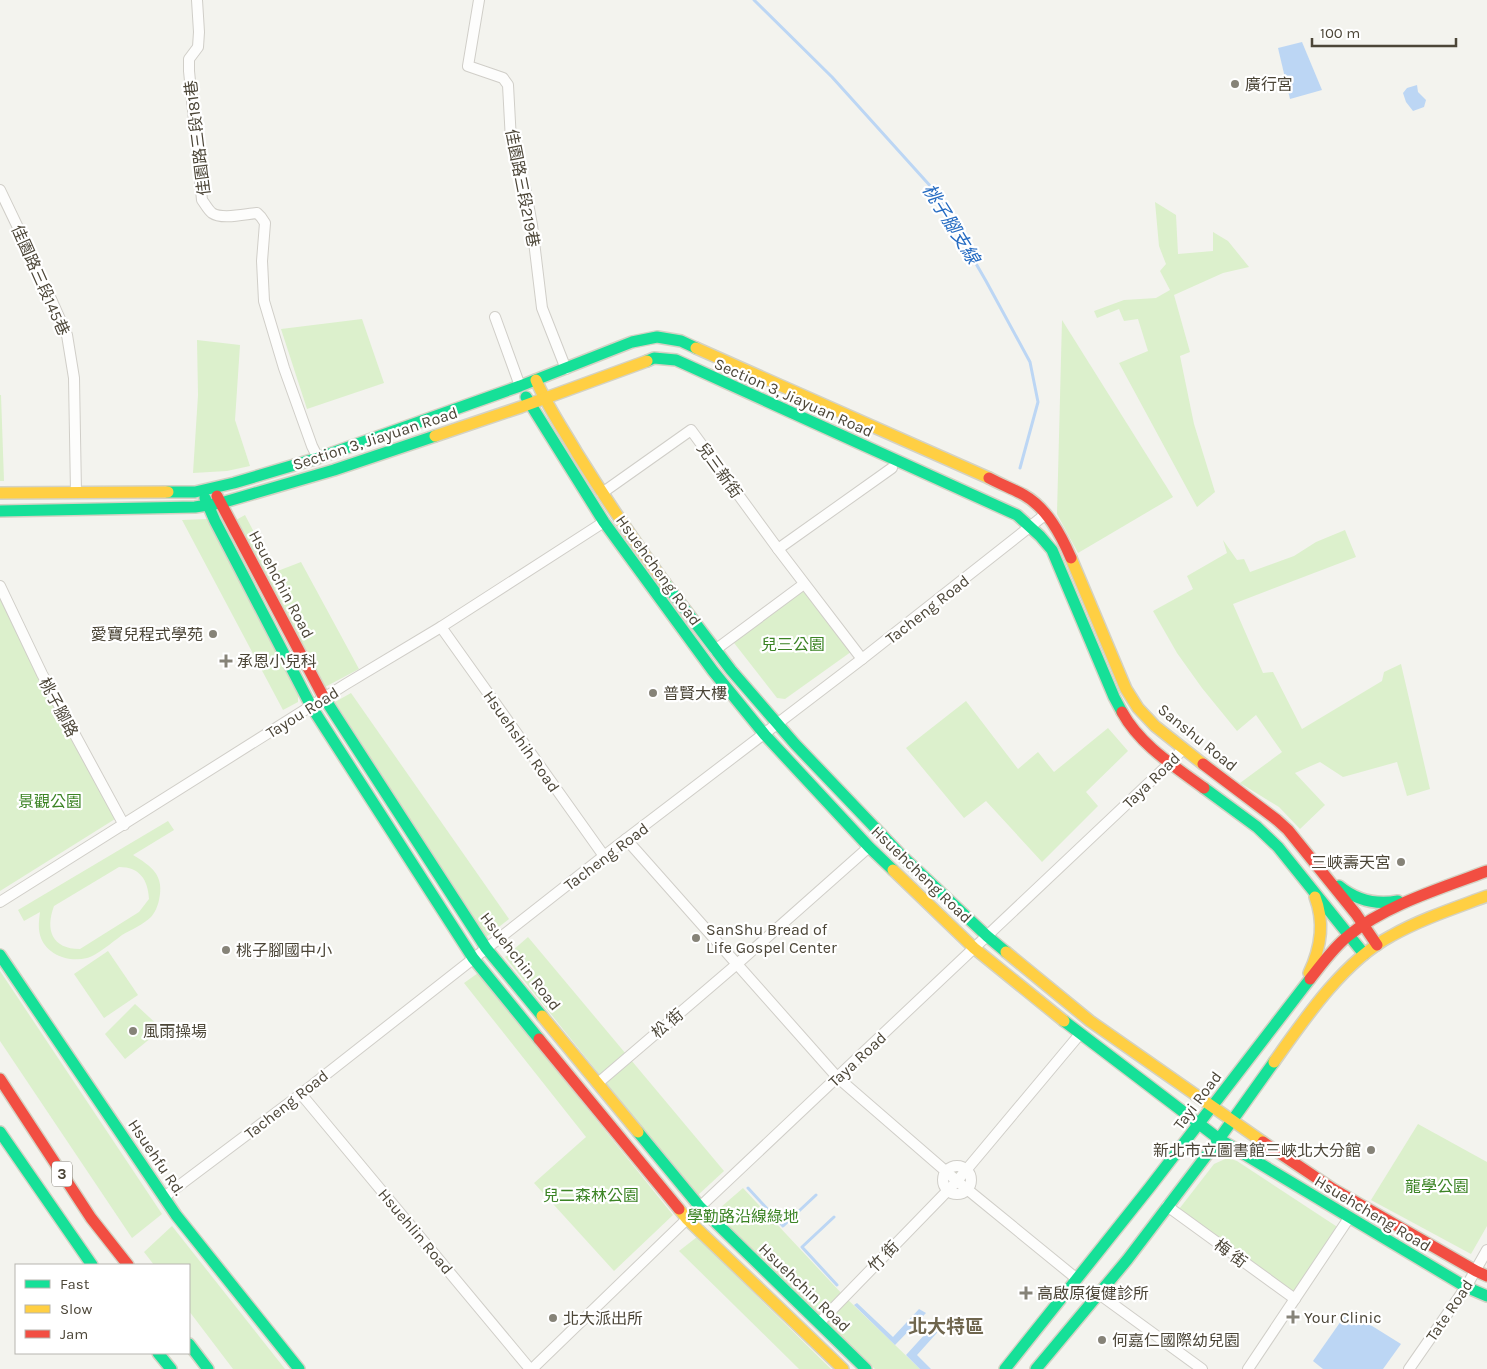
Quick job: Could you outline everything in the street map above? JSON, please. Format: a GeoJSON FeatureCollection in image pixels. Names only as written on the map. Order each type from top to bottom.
{"type":"FeatureCollection","features":[{"type":"Feature","properties":{"kind":"main road","name":"Section 3, Jiayuan Road"},"geometry":{"type":"LineString","coordinates":[[0,494],[195,492],[208,490],[318,458],[520,386],[632,342],[657,337],[681,341],[976,472],[1026,496],[1046,514]]}},
{"type":"Feature","properties":{"kind":"main road","name":"Section 3, Jiayuan Road"},"geometry":{"type":"LineString","coordinates":[[0,511],[208,506],[334,470],[530,404],[654,358],[676,360],[1017,515],[1031,527],[1046,541],[1052,550],[1114,697],[1125,717],[1143,740],[1170,763],[1257,827],[1278,846],[1364,954]]}},
{"type":"Feature","properties":{"kind":"main road","name":"Hsuehcheng Road"},"geometry":{"type":"LineString","coordinates":[[536,380],[544,399],[602,493],[639,548],[715,650],[778,724],[902,856],[987,936],[1090,1021],[1232,1121],[1333,1189],[1487,1276]]}},
{"type":"Feature","properties":{"kind":"main road","name":"Hsuehcheng Road"},"geometry":{"type":"LineString","coordinates":[[520,386],[604,522],[713,671],[765,735],[869,847],[974,948],[1080,1034],[1220,1139],[1466,1287],[1487,1296]]}},
{"type":"Feature","properties":{"kind":"main road","name":"Hsuehchin Road"},"geometry":{"type":"LineString","coordinates":[[208,490],[221,503],[324,698],[486,948],[700,1207],[866,1369]]}},
{"type":"Feature","properties":{"kind":"main road","name":"Hsuehchin Road"},"geometry":{"type":"LineString","coordinates":[[208,490],[208,506],[311,706],[473,958],[687,1219],[843,1369]]}},
{"type":"Feature","properties":{"kind":"main road","name":"Sanshu Road"},"geometry":{"type":"LineString","coordinates":[[1046,514],[1065,545],[1126,689],[1138,708],[1183,749],[1278,820],[1288,830],[1377,944]]}},
{"type":"Feature","properties":{"kind":"main road"},"geometry":{"type":"LineString","coordinates":[[1313,862],[1348,894],[1364,901],[1388,903],[1438,889]]}},
{"type":"Feature","properties":{"kind":"main road"},"geometry":{"type":"LineString","coordinates":[[1363,925],[1377,915],[1487,871]]}},
{"type":"Feature","properties":{"kind":"main road"},"geometry":{"type":"LineString","coordinates":[[1298,993],[1312,967],[1322,927],[1318,903],[1308,883]]}},
{"type":"Feature","properties":{"kind":"main road"},"geometry":{"type":"LineString","coordinates":[[1036,1369],[1099,1294],[1220,1139],[1317,1004],[1354,962],[1390,936],[1434,916],[1487,896]]}},
{"type":"Feature","properties":{"kind":"main road","name":"Tayi Road"},"geometry":{"type":"LineString","coordinates":[[1005,1369],[1200,1124],[1298,993],[1337,946],[1363,925]]}},
{"type":"Feature","properties":{"kind":"main road","name":"Hsuehfu Rd."},"geometry":{"type":"LineString","coordinates":[[0,955],[176,1215],[299,1369]]}},
{"type":"Feature","properties":{"kind":"main road","name":"3"},"geometry":{"type":"LineString","coordinates":[[0,1079],[91,1218],[127,1264]]}},
{"type":"Feature","properties":{"kind":"main road","name":"3"},"geometry":{"type":"LineString","coordinates":[[0,1132],[91,1264]]}},
{"type":"Feature","properties":{"kind":"main road"},"geometry":{"type":"LineString","coordinates":[[190,1345],[208,1369]]}},
{"type":"Feature","properties":{"kind":"main road"},"geometry":{"type":"LineString","coordinates":[[159,1354],[171,1369]]}},
{"type":"Feature","properties":{"kind":"street","name":"佳園路三段181巷"},"geometry":{"type":"LineString","coordinates":[[197,0],[198,47],[189,59],[189,71],[202,200],[215,215],[222,217],[257,213],[265,224],[262,261],[264,302],[284,368],[318,458]]}},
{"type":"Feature","properties":{"kind":"street","name":"佳園路三段219巷"},"geometry":{"type":"LineString","coordinates":[[479,0],[468,66],[503,78],[508,85],[511,141],[525,187],[532,225],[542,308],[566,369]]}},
{"type":"Feature","properties":{"kind":"street","name":"佳園路三段145巷"},"geometry":{"type":"LineString","coordinates":[[0,190],[35,262],[66,335],[74,378],[76,493]]}},
{"type":"Feature","properties":{"kind":"street","name":"Hsuehcheng Road"},"geometry":{"type":"LineString","coordinates":[[495,316],[520,386]]}},
{"type":"Feature","properties":{"kind":"street","name":"兒三新街"},"geometry":{"type":"LineString","coordinates":[[602,493],[691,430],[804,584],[862,659]]}},
{"type":"Feature","properties":{"kind":"street"},"geometry":{"type":"LineString","coordinates":[[778,549],[892,468]]}},
{"type":"Feature","properties":{"kind":"street","name":"Tacheng Road"},"geometry":{"type":"LineString","coordinates":[[164,1197],[301,1094],[626,839],[765,735],[1046,514]]}},
{"type":"Feature","properties":{"kind":"street","name":"Tayou Road"},"geometry":{"type":"LineString","coordinates":[[0,902],[311,706],[441,627],[604,522]]}},
{"type":"Feature","properties":{"kind":"street"},"geometry":{"type":"LineString","coordinates":[[715,650],[804,584]]}},
{"type":"Feature","properties":{"kind":"street","name":"桃子腳路"},"geometry":{"type":"LineString","coordinates":[[0,586],[42,674],[124,825]]}},
{"type":"Feature","properties":{"kind":"street","name":"Hsuehshih Road"},"geometry":{"type":"LineString","coordinates":[[441,627],[604,856]]}},
{"type":"Feature","properties":{"kind":"street","name":"Taya Road"},"geometry":{"type":"LineString","coordinates":[[531,1369],[1183,749]]}},
{"type":"Feature","properties":{"kind":"street"},"geometry":{"type":"LineString","coordinates":[[626,839],[838,1077],[957,1181],[1077,1279]]}},
{"type":"Feature","properties":{"kind":"street","name":"松 街"},"geometry":{"type":"LineString","coordinates":[[598,1083],[737,964],[869,847]]}},
{"type":"Feature","properties":{"kind":"street","name":"竹 街"},"geometry":{"type":"LineString","coordinates":[[819,1323],[957,1181],[1080,1034]]}},
{"type":"Feature","properties":{"kind":"street","name":"Hsuehlin Road"},"geometry":{"type":"LineString","coordinates":[[301,1094],[531,1369]]}},
{"type":"Feature","properties":{"kind":"street"},"geometry":{"type":"LineString","coordinates":[[953,1166],[966,1169],[971,1177],[971,1183],[967,1189],[958,1194],[948,1190],[943,1182],[946,1171],[953,1166]]}},
{"type":"Feature","properties":{"kind":"street","name":"梅 街"},"geometry":{"type":"LineString","coordinates":[[1167,1206],[1295,1299]]}},
{"type":"Feature","properties":{"kind":"street"},"geometry":{"type":"LineString","coordinates":[[1248,1369],[1350,1218]]}},
{"type":"Feature","properties":{"kind":"street","name":"Tate Road"},"geometry":{"type":"LineString","coordinates":[[1409,1369],[1466,1287],[1487,1250]]}},
{"type":"Feature","properties":{"kind":"street"},"geometry":{"type":"LineString","coordinates":[[1099,1294],[1202,1369]]}},
{"type":"Feature","properties":{"kind":"green space"},"geometry":{"type":"Polygon","coordinates":[[[1155,202],[1176,215],[1178,254],[1213,251],[1213,232],[1228,241],[1249,267],[1223,273],[1174,295],[1190,352],[1180,356],[1194,424],[1215,492],[1197,507],[1119,363],[1148,351],[1138,319],[1124,321],[1119,309],[1097,318],[1094,311],[1124,300],[1156,298],[1170,290],[1160,271],[1166,264],[1159,246],[1155,202]]]}},
{"type":"Feature","properties":{"kind":"green space"},"geometry":{"type":"Polygon","coordinates":[[[362,319],[384,383],[307,409],[281,329],[362,319]]]}},
{"type":"Feature","properties":{"kind":"green space"},"geometry":{"type":"Polygon","coordinates":[[[1062,320],[1173,497],[1078,553],[1057,514],[1062,320]]]}},
{"type":"Feature","properties":{"kind":"green space"},"geometry":{"type":"Polygon","coordinates":[[[197,340],[240,345],[235,420],[250,466],[227,471],[193,473],[198,395],[197,340]]]}},
{"type":"Feature","properties":{"kind":"green space"},"geometry":{"type":"Polygon","coordinates":[[[1,395],[4,481],[0,481],[1,395]]]}},
{"type":"Feature","properties":{"kind":"green space"},"geometry":{"type":"Polygon","coordinates":[[[245,515],[275,572],[301,562],[359,669],[325,687],[236,520],[245,515]]]}},
{"type":"Feature","properties":{"kind":"green space"},"geometry":{"type":"Polygon","coordinates":[[[207,519],[298,694],[298,702],[283,710],[182,520],[207,519]]]}},
{"type":"Feature","properties":{"kind":"green space"},"geometry":{"type":"Polygon","coordinates":[[[1345,530],[1356,557],[1233,604],[1263,673],[1273,672],[1302,729],[1382,681],[1384,672],[1401,664],[1430,789],[1407,796],[1397,762],[1343,777],[1320,762],[1295,773],[1325,805],[1300,829],[1279,807],[1240,783],[1282,752],[1256,715],[1237,731],[1202,688],[1177,653],[1153,611],[1193,589],[1187,576],[1227,553],[1223,540],[1237,560],[1244,559],[1250,572],[1294,556],[1316,542],[1345,530]]]}},
{"type":"Feature","properties":{"kind":"green space","name":"兒三公園"},"geometry":{"type":"Polygon","coordinates":[[[804,584],[855,649],[785,699],[777,698],[731,639],[804,584]]]}},
{"type":"Feature","properties":{"kind":"green space","name":"景觀公園"},"geometry":{"type":"Polygon","coordinates":[[[0,596],[115,819],[0,891],[0,596]]]}},
{"type":"Feature","properties":{"kind":"green space"},"geometry":{"type":"Polygon","coordinates":[[[351,693],[509,919],[486,937],[335,702],[351,693]]]}},
{"type":"Feature","properties":{"kind":"green space"},"geometry":{"type":"Polygon","coordinates":[[[966,701],[1018,769],[1038,752],[1054,772],[1108,728],[1128,751],[1086,792],[1098,806],[1042,862],[986,801],[964,818],[906,748],[966,701]]]}},
{"type":"Feature","properties":{"kind":"green space"},"geometry":{"type":"Polygon","coordinates":[[[168,821],[174,830],[133,855],[151,867],[158,878],[160,891],[154,913],[145,922],[122,935],[91,957],[72,959],[58,956],[47,947],[40,935],[40,912],[24,921],[18,910],[168,821]],[[119,867],[54,906],[50,923],[53,936],[57,942],[63,946],[80,949],[139,912],[149,899],[147,886],[142,876],[132,869],[119,867]]]}},
{"type":"Feature","properties":{"kind":"green space","name":"學勤路沿線綠地"},"geometry":{"type":"Polygon","coordinates":[[[528,937],[724,1171],[697,1196],[505,957],[528,937]]]}},
{"type":"Feature","properties":{"kind":"green space"},"geometry":{"type":"Polygon","coordinates":[[[108,951],[138,995],[104,1018],[74,974],[108,951]]]}},
{"type":"Feature","properties":{"kind":"green space"},"geometry":{"type":"Polygon","coordinates":[[[0,971],[162,1214],[132,1238],[0,1041],[0,971]]]}},
{"type":"Feature","properties":{"kind":"green space","name":"兒二森林公園"},"geometry":{"type":"Polygon","coordinates":[[[478,973],[673,1215],[614,1271],[534,1183],[586,1137],[464,983],[478,973]]]}},
{"type":"Feature","properties":{"kind":"green space","name":"風雨操場"},"geometry":{"type":"Polygon","coordinates":[[[135,1004],[162,1029],[125,1059],[105,1034],[135,1004]]]}},
{"type":"Feature","properties":{"kind":"green space","name":"龍學公園"},"geometry":{"type":"Polygon","coordinates":[[[1418,1124],[1487,1162],[1487,1226],[1471,1254],[1371,1200],[1418,1124]]]}},
{"type":"Feature","properties":{"kind":"green space"},"geometry":{"type":"Polygon","coordinates":[[[1225,1159],[1237,1161],[1342,1230],[1295,1299],[1176,1213],[1214,1164],[1225,1159]]]}},
{"type":"Feature","properties":{"kind":"green space"},"geometry":{"type":"Polygon","coordinates":[[[957,1166],[967,1170],[971,1180],[967,1190],[957,1194],[947,1190],[943,1180],[947,1170],[957,1166]]]}},
{"type":"Feature","properties":{"kind":"green space","name":"學勤路沿線綠地"},"geometry":{"type":"Polygon","coordinates":[[[743,1188],[844,1296],[920,1369],[875,1369],[713,1214],[743,1188]]]}},
{"type":"Feature","properties":{"kind":"green space"},"geometry":{"type":"Polygon","coordinates":[[[172,1226],[285,1369],[233,1369],[190,1312],[190,1264],[153,1264],[144,1252],[172,1226]]]}},
{"type":"Feature","properties":{"kind":"green space","name":"學勤路沿線綠地"},"geometry":{"type":"Polygon","coordinates":[[[697,1237],[831,1369],[799,1369],[679,1251],[697,1237]]]}},
{"type":"Feature","properties":{"kind":"water"},"geometry":{"type":"Polygon","coordinates":[[[1302,42],[1322,90],[1290,99],[1278,48],[1302,42]]]}},
{"type":"Feature","properties":{"kind":"water"},"geometry":{"type":"Polygon","coordinates":[[[1417,85],[1418,92],[1426,100],[1424,107],[1413,111],[1406,102],[1403,93],[1407,88],[1417,85]]]}},
{"type":"Feature","properties":{"kind":"water"},"geometry":{"type":"Polygon","coordinates":[[[857,1303],[893,1337],[919,1309],[926,1313],[895,1345],[854,1305],[857,1303]]]}},
{"type":"Feature","properties":{"kind":"water"},"geometry":{"type":"Polygon","coordinates":[[[1348,1311],[1401,1344],[1383,1369],[1323,1369],[1313,1361],[1348,1311]]]}},
{"type":"Feature","properties":{"kind":"water"},"geometry":{"type":"Polygon","coordinates":[[[937,1321],[944,1325],[917,1355],[931,1369],[920,1369],[906,1355],[937,1321]]]}},
{"type":"Feature","properties":{"kind":"waterway","name":"桃子腳支線"},"geometry":{"type":"LineString","coordinates":[[754,0],[832,77],[933,189],[986,281],[1030,362],[1038,402],[1020,468]]}},
{"type":"Feature","properties":{"kind":"waterway"},"geometry":{"type":"LineString","coordinates":[[748,1188],[783,1226],[816,1195]]}},
{"type":"Feature","properties":{"kind":"waterway"},"geometry":{"type":"LineString","coordinates":[[834,1217],[802,1247],[837,1285]]}},
{"type":"Feature","properties":{"kind":"traffic: fast"},"geometry":{"type":"LineString","coordinates":[[168,492],[195,492],[234,483],[318,458],[520,386],[632,342],[657,337],[681,341],[696,348]]}},
{"type":"Feature","properties":{"kind":"traffic: fast"},"geometry":{"type":"LineString","coordinates":[[647,361],[654,358],[676,360],[1017,515],[1052,550],[1122,712]]}},
{"type":"Feature","properties":{"kind":"traffic: fast"},"geometry":{"type":"LineString","coordinates":[[526,397],[604,522],[713,671],[765,735],[869,847],[893,870]]}},
{"type":"Feature","properties":{"kind":"traffic: fast"},"geometry":{"type":"LineString","coordinates":[[0,511],[195,507],[221,503],[334,470],[435,436]]}},
{"type":"Feature","properties":{"kind":"traffic: fast"},"geometry":{"type":"LineString","coordinates":[[205,498],[215,521],[311,706],[473,958],[539,1039]]}},
{"type":"Feature","properties":{"kind":"traffic: fast"},"geometry":{"type":"LineString","coordinates":[[665,583],[731,670],[795,744],[902,856],[1006,952]]}},
{"type":"Feature","properties":{"kind":"traffic: fast"},"geometry":{"type":"LineString","coordinates":[[323,696],[486,948],[542,1016]]}},
{"type":"Feature","properties":{"kind":"traffic: fast"},"geometry":{"type":"LineString","coordinates":[[1204,788],[1257,827],[1278,847],[1364,954]]}},
{"type":"Feature","properties":{"kind":"traffic: fast"},"geometry":{"type":"LineString","coordinates":[[1339,886],[1367,901],[1398,901]]}},
{"type":"Feature","properties":{"kind":"traffic: fast"},"geometry":{"type":"LineString","coordinates":[[0,955],[176,1215],[299,1369]]}},
{"type":"Feature","properties":{"kind":"traffic: fast"},"geometry":{"type":"LineString","coordinates":[[1005,1369],[1150,1187],[1310,979]]}},
{"type":"Feature","properties":{"kind":"traffic: fast"},"geometry":{"type":"LineString","coordinates":[[1064,1021],[1219,1139],[1466,1287],[1487,1296]]}},
{"type":"Feature","properties":{"kind":"traffic: fast"},"geometry":{"type":"LineString","coordinates":[[1036,1369],[1127,1260],[1219,1139],[1274,1062]]}},
{"type":"Feature","properties":{"kind":"traffic: fast"},"geometry":{"type":"LineString","coordinates":[[0,1132],[91,1264]]}},
{"type":"Feature","properties":{"kind":"traffic: fast"},"geometry":{"type":"LineString","coordinates":[[638,1132],[700,1207],[866,1369]]}},
{"type":"Feature","properties":{"kind":"traffic: fast"},"geometry":{"type":"LineString","coordinates":[[190,1345],[208,1369]]}},
{"type":"Feature","properties":{"kind":"traffic: fast"},"geometry":{"type":"LineString","coordinates":[[159,1354],[171,1369]]}},
{"type":"Feature","properties":{"kind":"traffic: slow"},"geometry":{"type":"LineString","coordinates":[[696,348],[989,478]]}},
{"type":"Feature","properties":{"kind":"traffic: slow"},"geometry":{"type":"LineString","coordinates":[[435,436],[647,361]]}},
{"type":"Feature","properties":{"kind":"traffic: slow"},"geometry":{"type":"LineString","coordinates":[[536,380],[550,408],[588,470],[665,583]]}},
{"type":"Feature","properties":{"kind":"traffic: slow"},"geometry":{"type":"LineString","coordinates":[[0,493],[168,492]]}},
{"type":"Feature","properties":{"kind":"traffic: slow"},"geometry":{"type":"LineString","coordinates":[[1071,558],[1126,689],[1138,708],[1155,726],[1203,764]]}},
{"type":"Feature","properties":{"kind":"traffic: slow"},"geometry":{"type":"LineString","coordinates":[[893,870],[974,948],[1064,1021]]}},
{"type":"Feature","properties":{"kind":"traffic: slow"},"geometry":{"type":"LineString","coordinates":[[1274,1062],[1312,1009],[1357,960],[1391,936],[1414,924],[1487,896]]}},
{"type":"Feature","properties":{"kind":"traffic: slow"},"geometry":{"type":"LineString","coordinates":[[1309,973],[1319,945],[1321,926],[1315,897]]}},
{"type":"Feature","properties":{"kind":"traffic: slow"},"geometry":{"type":"LineString","coordinates":[[1006,952],[1090,1021],[1263,1142]]}},
{"type":"Feature","properties":{"kind":"traffic: slow"},"geometry":{"type":"LineString","coordinates":[[542,1016],[638,1132]]}},
{"type":"Feature","properties":{"kind":"traffic: slow"},"geometry":{"type":"LineString","coordinates":[[679,1209],[687,1219],[843,1369]]}},
{"type":"Feature","properties":{"kind":"traffic: jam"},"geometry":{"type":"LineString","coordinates":[[989,478],[1024,495],[1040,507],[1058,531],[1071,558]]}},
{"type":"Feature","properties":{"kind":"traffic: jam"},"geometry":{"type":"LineString","coordinates":[[217,496],[323,696]]}},
{"type":"Feature","properties":{"kind":"traffic: jam"},"geometry":{"type":"LineString","coordinates":[[1122,712],[1129,724],[1148,745],[1204,788]]}},
{"type":"Feature","properties":{"kind":"traffic: jam"},"geometry":{"type":"LineString","coordinates":[[1203,764],[1288,830],[1356,914],[1377,945]]}},
{"type":"Feature","properties":{"kind":"traffic: jam"},"geometry":{"type":"LineString","coordinates":[[1310,979],[1337,946],[1348,936],[1379,915],[1414,898],[1487,871]]}},
{"type":"Feature","properties":{"kind":"traffic: jam"},"geometry":{"type":"LineString","coordinates":[[539,1039],[679,1209]]}},
{"type":"Feature","properties":{"kind":"traffic: jam"},"geometry":{"type":"LineString","coordinates":[[0,1079],[91,1218],[127,1264]]}},
{"type":"Feature","properties":{"kind":"traffic: jam"},"geometry":{"type":"LineString","coordinates":[[1263,1142],[1333,1189],[1487,1276]]}},
{"type":"Feature","properties":{"kind":"place","name":"廣行宮"},"geometry":{"type":"Point","coordinates":[1235,84]}},
{"type":"Feature","properties":{"kind":"place","name":"愛寶兒程式學苑"},"geometry":{"type":"Point","coordinates":[213,634]}},
{"type":"Feature","properties":{"kind":"place","name":"承恩小兒科"},"geometry":{"type":"Point","coordinates":[226,661]}},
{"type":"Feature","properties":{"kind":"place","name":"普賢大樓"},"geometry":{"type":"Point","coordinates":[653,693]}},
{"type":"Feature","properties":{"kind":"place","name":"三峽壽天宮"},"geometry":{"type":"Point","coordinates":[1401,862]}},
{"type":"Feature","properties":{"kind":"place","name":"SanShu Bread of Life Gospel Center"},"geometry":{"type":"Point","coordinates":[696,938]}},
{"type":"Feature","properties":{"kind":"place","name":"桃子腳國中小"},"geometry":{"type":"Point","coordinates":[226,950]}},
{"type":"Feature","properties":{"kind":"place","name":"風雨操場"},"geometry":{"type":"Point","coordinates":[133,1031]}},
{"type":"Feature","properties":{"kind":"place","name":"新北市立圖書館三峽北大分館"},"geometry":{"type":"Point","coordinates":[1371,1150]}},
{"type":"Feature","properties":{"kind":"place","name":"高啟原復健診所"},"geometry":{"type":"Point","coordinates":[1026,1293]}},
{"type":"Feature","properties":{"kind":"place","name":"Your Clinic"},"geometry":{"type":"Point","coordinates":[1293,1317]}},
{"type":"Feature","properties":{"kind":"place","name":"北大派出所"},"geometry":{"type":"Point","coordinates":[553,1318]}},
{"type":"Feature","properties":{"kind":"place","name":"何嘉仁國際幼兒園"},"geometry":{"type":"Point","coordinates":[1102,1340]}},
{"type":"Feature","properties":{"kind":"district","name":"北大特區"},"geometry":{"type":"Point","coordinates":[946,1326]}}]}
